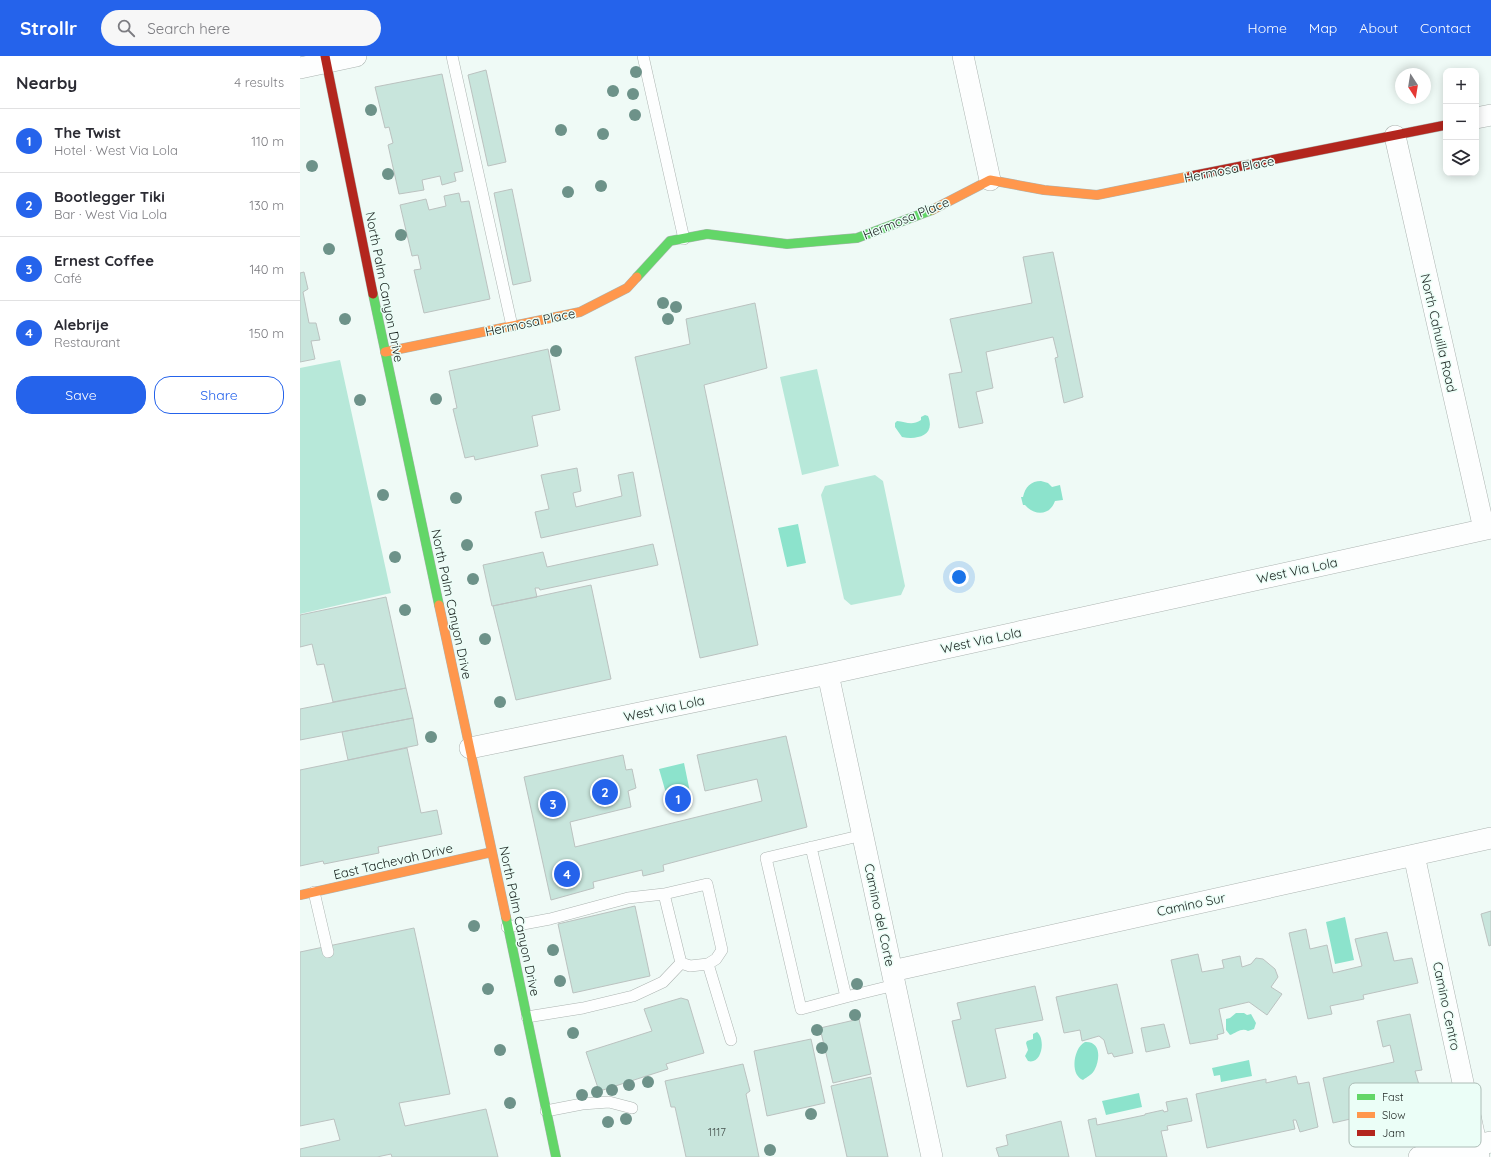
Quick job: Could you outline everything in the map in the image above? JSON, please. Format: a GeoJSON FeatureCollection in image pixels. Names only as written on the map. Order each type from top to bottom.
{"type":"FeatureCollection","features":[{"type":"Feature","properties":{"kind":"street"},"geometry":{"type":"LineString","coordinates":[[300,68],[326,59],[356,56]]}},
{"type":"Feature","properties":{"kind":"street"},"geometry":{"type":"LineString","coordinates":[[963,56],[990,180]]}},
{"type":"Feature","properties":{"kind":"street","name":"North Palm Canyon Drive"},"geometry":{"type":"LineString","coordinates":[[326,59],[384,352],[470,748],[556,1157]]}},
{"type":"Feature","properties":{"kind":"street"},"geometry":{"type":"LineString","coordinates":[[1479,117],[1491,114]]}},
{"type":"Feature","properties":{"kind":"street","name":"Hermosa Place"},"geometry":{"type":"LineString","coordinates":[[384,352],[580,312],[627,288],[670,241],[707,234],[787,244],[857,238],[931,210],[990,180],[1044,190],[1097,195],[1443,126]]}},
{"type":"Feature","properties":{"kind":"street","name":"North Cahuilla Road"},"geometry":{"type":"LineString","coordinates":[[1395,136],[1487,528]]}},
{"type":"Feature","properties":{"kind":"street","name":"West Via Lola"},"geometry":{"type":"LineString","coordinates":[[470,748],[828,674],[1487,528]]}},
{"type":"Feature","properties":{"kind":"street","name":"Camino del Corte"},"geometry":{"type":"LineString","coordinates":[[828,674],[932,1157]]}},
{"type":"Feature","properties":{"kind":"street","name":"Camino Sur"},"geometry":{"type":"LineString","coordinates":[[893,978],[1491,838]]}},
{"type":"Feature","properties":{"kind":"street","name":"East Tachevah Drive"},"geometry":{"type":"LineString","coordinates":[[300,895],[492,852]]}},
{"type":"Feature","properties":{"kind":"street","name":"Camino Centro"},"geometry":{"type":"LineString","coordinates":[[1414,855],[1467,1083]]}},
{"type":"Feature","properties":{"kind":"street"},"geometry":{"type":"LineString","coordinates":[[1419,1157],[1482,1148]]}},
{"type":"Feature","properties":{"kind":"lane"},"geometry":{"type":"LineString","coordinates":[[452,56],[512,326]]}},
{"type":"Feature","properties":{"kind":"lane"},"geometry":{"type":"LineString","coordinates":[[643,56],[684,239]]}},
{"type":"Feature","properties":{"kind":"lane"},"geometry":{"type":"LineString","coordinates":[[863,835],[766,858],[801,1009],[846,997],[893,978]]}},
{"type":"Feature","properties":{"kind":"lane"},"geometry":{"type":"LineString","coordinates":[[811,847],[846,997]]}},
{"type":"Feature","properties":{"kind":"lane"},"geometry":{"type":"LineString","coordinates":[[508,926],[550,919],[628,898],[664,894],[707,884],[722,950],[716,959],[708,964],[690,966],[681,963]]}},
{"type":"Feature","properties":{"kind":"lane"},"geometry":{"type":"LineString","coordinates":[[314,892],[328,952]]}},
{"type":"Feature","properties":{"kind":"lane"},"geometry":{"type":"LineString","coordinates":[[664,894],[681,963]]}},
{"type":"Feature","properties":{"kind":"lane"},"geometry":{"type":"LineString","coordinates":[[527,1017],[584,1008],[633,996],[663,982],[681,963]]}},
{"type":"Feature","properties":{"kind":"lane"},"geometry":{"type":"LineString","coordinates":[[708,964],[731,1040]]}},
{"type":"Feature","properties":{"kind":"lane"},"geometry":{"type":"LineString","coordinates":[[546,1111],[582,1104],[609,1102],[632,1108]]}},
{"type":"Feature","properties":{"kind":"shaded area"},"geometry":{"type":"Polygon","coordinates":[[[340,360],[391,593],[300,614],[300,368],[340,360]]]}},
{"type":"Feature","properties":{"kind":"shaded area"},"geometry":{"type":"Polygon","coordinates":[[[817,369],[839,466],[802,475],[780,377],[817,369]]]}},
{"type":"Feature","properties":{"kind":"shaded area"},"geometry":{"type":"Polygon","coordinates":[[[925,415],[928,416],[930,423],[929,428],[924,435],[919,437],[902,437],[895,427],[895,423],[897,421],[915,423],[921,420],[921,417],[925,415]]]}},
{"type":"Feature","properties":{"kind":"shaded area"},"geometry":{"type":"Polygon","coordinates":[[[875,475],[883,481],[905,586],[901,595],[851,605],[844,599],[821,495],[825,486],[875,475]]]}},
{"type":"Feature","properties":{"kind":"shaded area"},"geometry":{"type":"Polygon","coordinates":[[[1041,481],[1048,483],[1052,487],[1060,485],[1063,500],[1055,501],[1053,506],[1046,512],[1037,513],[1023,505],[1021,497],[1023,497],[1025,490],[1031,483],[1041,481]]]}},
{"type":"Feature","properties":{"kind":"shaded area"},"geometry":{"type":"Polygon","coordinates":[[[798,524],[806,563],[787,567],[778,528],[798,524]]]}},
{"type":"Feature","properties":{"kind":"shaded area"},"geometry":{"type":"Polygon","coordinates":[[[684,763],[692,802],[670,807],[659,769],[684,763]]]}},
{"type":"Feature","properties":{"kind":"shaded area"},"geometry":{"type":"Polygon","coordinates":[[[1345,917],[1354,960],[1335,964],[1326,922],[1345,917]]]}},
{"type":"Feature","properties":{"kind":"shaded area"},"geometry":{"type":"Polygon","coordinates":[[[1236,1013],[1244,1013],[1247,1015],[1251,1014],[1256,1023],[1254,1029],[1248,1031],[1241,1030],[1230,1035],[1226,1030],[1226,1019],[1230,1018],[1236,1013]]]}},
{"type":"Feature","properties":{"kind":"shaded area"},"geometry":{"type":"Polygon","coordinates":[[[1037,1032],[1040,1035],[1042,1045],[1041,1051],[1037,1059],[1028,1061],[1025,1056],[1028,1050],[1026,1043],[1027,1041],[1033,1039],[1033,1034],[1037,1032]]]}},
{"type":"Feature","properties":{"kind":"shaded area"},"geometry":{"type":"Polygon","coordinates":[[[1085,1042],[1090,1042],[1097,1047],[1098,1060],[1094,1071],[1083,1080],[1076,1073],[1075,1061],[1078,1049],[1085,1042]]]}},
{"type":"Feature","properties":{"kind":"shaded area"},"geometry":{"type":"Polygon","coordinates":[[[1249,1060],[1252,1076],[1221,1082],[1220,1075],[1214,1076],[1212,1068],[1249,1060]]]}},
{"type":"Feature","properties":{"kind":"shaded area"},"geometry":{"type":"Polygon","coordinates":[[[1139,1093],[1142,1107],[1106,1115],[1102,1101],[1139,1093]]]}},
{"type":"Feature","properties":{"kind":"building"},"geometry":{"type":"Polygon","coordinates":[[[486,70],[506,162],[488,166],[468,75],[486,70]]]}},
{"type":"Feature","properties":{"kind":"building"},"geometry":{"type":"Polygon","coordinates":[[[442,74],[463,171],[454,173],[456,181],[442,185],[440,176],[422,180],[424,190],[399,194],[388,145],[393,143],[389,127],[385,128],[375,87],[442,74]]]}},
{"type":"Feature","properties":{"kind":"building"},"geometry":{"type":"Polygon","coordinates":[[[512,189],[531,281],[513,285],[494,193],[512,189]]]}},
{"type":"Feature","properties":{"kind":"building"},"geometry":{"type":"Polygon","coordinates":[[[459,193],[461,202],[469,201],[490,299],[424,313],[414,270],[421,269],[418,255],[412,256],[400,205],[426,199],[429,210],[446,206],[444,196],[459,193]]]}},
{"type":"Feature","properties":{"kind":"building"},"geometry":{"type":"Polygon","coordinates":[[[1053,252],[1083,397],[1064,403],[1055,358],[1058,357],[1053,337],[986,352],[993,388],[976,392],[983,423],[959,428],[949,374],[962,372],[950,319],[1032,303],[1023,257],[1053,252]]]}},
{"type":"Feature","properties":{"kind":"building"},"geometry":{"type":"Polygon","coordinates":[[[304,272],[308,289],[303,292],[309,323],[316,323],[320,340],[311,341],[315,359],[300,362],[300,273],[304,272]]]}},
{"type":"Feature","properties":{"kind":"building"},"geometry":{"type":"Polygon","coordinates":[[[755,303],[767,368],[704,385],[758,645],[700,658],[635,357],[690,344],[686,319],[755,303]]]}},
{"type":"Feature","properties":{"kind":"building"},"geometry":{"type":"Polygon","coordinates":[[[548,349],[560,410],[532,416],[538,446],[475,460],[474,456],[465,458],[453,409],[457,408],[449,371],[548,349]]]}},
{"type":"Feature","properties":{"kind":"building"},"geometry":{"type":"Polygon","coordinates":[[[577,468],[581,491],[573,493],[576,507],[622,496],[618,475],[633,472],[641,516],[541,538],[535,512],[549,509],[541,475],[577,468]]]}},
{"type":"Feature","properties":{"kind":"building"},"geometry":{"type":"Polygon","coordinates":[[[653,544],[658,565],[540,590],[539,588],[535,588],[537,597],[492,606],[483,565],[543,552],[547,567],[653,544]]]}},
{"type":"Feature","properties":{"kind":"building"},"geometry":{"type":"Polygon","coordinates":[[[591,585],[611,679],[516,700],[493,606],[591,585]]]}},
{"type":"Feature","properties":{"kind":"building"},"geometry":{"type":"Polygon","coordinates":[[[386,597],[406,688],[333,702],[324,664],[317,665],[312,644],[300,647],[300,615],[386,597]]]}},
{"type":"Feature","properties":{"kind":"building"},"geometry":{"type":"Polygon","coordinates":[[[406,688],[413,718],[300,740],[300,709],[406,688]]]}},
{"type":"Feature","properties":{"kind":"building"},"geometry":{"type":"Polygon","coordinates":[[[413,718],[418,745],[348,760],[342,732],[413,718]]]}},
{"type":"Feature","properties":{"kind":"building"},"geometry":{"type":"Polygon","coordinates":[[[786,736],[807,827],[663,865],[664,871],[643,876],[642,870],[593,882],[594,888],[551,900],[524,777],[623,755],[626,770],[632,769],[636,788],[628,791],[631,807],[570,822],[575,847],[762,801],[757,779],[705,791],[697,755],[786,736]]]}},
{"type":"Feature","properties":{"kind":"building"},"geometry":{"type":"Polygon","coordinates":[[[407,748],[421,813],[437,810],[442,834],[378,847],[379,853],[324,864],[323,861],[300,866],[300,770],[407,748]]]}},
{"type":"Feature","properties":{"kind":"building"},"geometry":{"type":"Polygon","coordinates":[[[635,906],[650,976],[573,993],[558,924],[635,906]]]}},
{"type":"Feature","properties":{"kind":"building"},"geometry":{"type":"Polygon","coordinates":[[[1491,911],[1491,945],[1489,946],[1481,914],[1491,911]]]}},
{"type":"Feature","properties":{"kind":"building"},"geometry":{"type":"Polygon","coordinates":[[[414,928],[450,1094],[399,1103],[405,1126],[486,1109],[498,1157],[392,1157],[391,1154],[377,1157],[300,1157],[300,1149],[340,1140],[334,1119],[300,1126],[300,952],[414,928]]]}},
{"type":"Feature","properties":{"kind":"building"},"geometry":{"type":"Polygon","coordinates":[[[1306,929],[1310,949],[1327,945],[1333,973],[1362,966],[1355,939],[1387,932],[1394,961],[1412,958],[1418,983],[1363,995],[1364,999],[1330,1006],[1332,1014],[1308,1019],[1289,933],[1306,929]]]}},
{"type":"Feature","properties":{"kind":"building"},"geometry":{"type":"Polygon","coordinates":[[[1198,954],[1202,972],[1224,968],[1222,960],[1240,956],[1242,967],[1251,964],[1256,958],[1263,959],[1275,969],[1278,977],[1271,987],[1282,994],[1267,1015],[1249,1002],[1219,1009],[1224,1033],[1217,1035],[1218,1039],[1190,1044],[1171,960],[1198,954]]]}},
{"type":"Feature","properties":{"kind":"building"},"geometry":{"type":"Polygon","coordinates":[[[1117,984],[1133,1053],[1114,1057],[1112,1053],[1108,1054],[1104,1040],[1099,1036],[1082,1041],[1080,1030],[1064,1033],[1056,997],[1117,984]]]}},
{"type":"Feature","properties":{"kind":"building"},"geometry":{"type":"Polygon","coordinates":[[[1035,986],[1043,1020],[995,1029],[1006,1078],[967,1087],[952,1021],[961,1019],[957,1003],[1035,986]]]}},
{"type":"Feature","properties":{"kind":"building"},"geometry":{"type":"Polygon","coordinates":[[[681,998],[688,1000],[704,1053],[666,1064],[668,1069],[603,1090],[598,1088],[586,1052],[652,1031],[644,1009],[681,998]]]}},
{"type":"Feature","properties":{"kind":"building"},"geometry":{"type":"Polygon","coordinates":[[[1410,1014],[1422,1070],[1415,1071],[1418,1083],[1349,1083],[1349,1119],[1333,1123],[1323,1078],[1394,1062],[1390,1045],[1383,1047],[1377,1021],[1410,1014]]]}},
{"type":"Feature","properties":{"kind":"building"},"geometry":{"type":"Polygon","coordinates":[[[859,1019],[871,1074],[833,1083],[820,1028],[859,1019]]]}},
{"type":"Feature","properties":{"kind":"building"},"geometry":{"type":"Polygon","coordinates":[[[1164,1024],[1170,1047],[1146,1052],[1141,1028],[1164,1024]]]}},
{"type":"Feature","properties":{"kind":"building"},"geometry":{"type":"Polygon","coordinates":[[[811,1039],[825,1103],[767,1116],[754,1051],[811,1039]]]}},
{"type":"Feature","properties":{"kind":"building"},"geometry":{"type":"Polygon","coordinates":[[[743,1064],[750,1091],[746,1094],[759,1157],[686,1157],[675,1107],[671,1107],[665,1081],[743,1064]]]}},
{"type":"Feature","properties":{"kind":"building"},"geometry":{"type":"Polygon","coordinates":[[[1296,1076],[1298,1084],[1309,1082],[1318,1127],[1300,1132],[1296,1120],[1293,1120],[1295,1129],[1207,1148],[1196,1094],[1266,1079],[1266,1083],[1296,1076]]]}},
{"type":"Feature","properties":{"kind":"building"},"geometry":{"type":"Polygon","coordinates":[[[871,1077],[888,1157],[847,1157],[831,1086],[871,1077]]]}},
{"type":"Feature","properties":{"kind":"building"},"geometry":{"type":"Polygon","coordinates":[[[1187,1098],[1192,1121],[1167,1126],[1168,1130],[1161,1131],[1167,1157],[1096,1157],[1088,1120],[1096,1118],[1097,1125],[1163,1110],[1164,1112],[1168,1111],[1166,1102],[1187,1098]]]}},
{"type":"Feature","properties":{"kind":"building"},"geometry":{"type":"Polygon","coordinates":[[[1061,1121],[1069,1157],[999,1157],[996,1148],[1008,1145],[1006,1135],[1061,1121]]]}},
{"type":"Feature","properties":{"kind":"traffic: fast"},"geometry":{"type":"LineString","coordinates":[[637,277],[670,241],[707,234],[787,244],[857,238],[932,210]]}},
{"type":"Feature","properties":{"kind":"traffic: fast"},"geometry":{"type":"LineString","coordinates":[[373,294],[439,605]]}},
{"type":"Feature","properties":{"kind":"traffic: fast"},"geometry":{"type":"LineString","coordinates":[[506,917],[556,1157]]}},
{"type":"Feature","properties":{"kind":"traffic: slow"},"geometry":{"type":"LineString","coordinates":[[932,210],[990,180],[1044,190],[1097,195],[1191,176]]}},
{"type":"Feature","properties":{"kind":"traffic: slow"},"geometry":{"type":"LineString","coordinates":[[385,352],[580,312],[627,288],[637,277]]}},
{"type":"Feature","properties":{"kind":"traffic: slow"},"geometry":{"type":"LineString","coordinates":[[439,605],[506,917]]}},
{"type":"Feature","properties":{"kind":"traffic: slow"},"geometry":{"type":"LineString","coordinates":[[300,895],[492,852]]}},
{"type":"Feature","properties":{"kind":"traffic: jam"},"geometry":{"type":"LineString","coordinates":[[325,56],[373,294]]}},
{"type":"Feature","properties":{"kind":"traffic: jam"},"geometry":{"type":"LineString","coordinates":[[1191,176],[1443,126]]}},
{"type":"Feature","properties":{"kind":"place","name":"Bootlegger Tiki"},"geometry":{"type":"Point","coordinates":[605,792]}},
{"type":"Feature","properties":{"kind":"place","name":"The Twist"},"geometry":{"type":"Point","coordinates":[678,799]}},
{"type":"Feature","properties":{"kind":"place","name":"Ernest Coffee"},"geometry":{"type":"Point","coordinates":[553,804]}},
{"type":"Feature","properties":{"kind":"place","name":"Alebrije"},"geometry":{"type":"Point","coordinates":[567,874]}}]}
